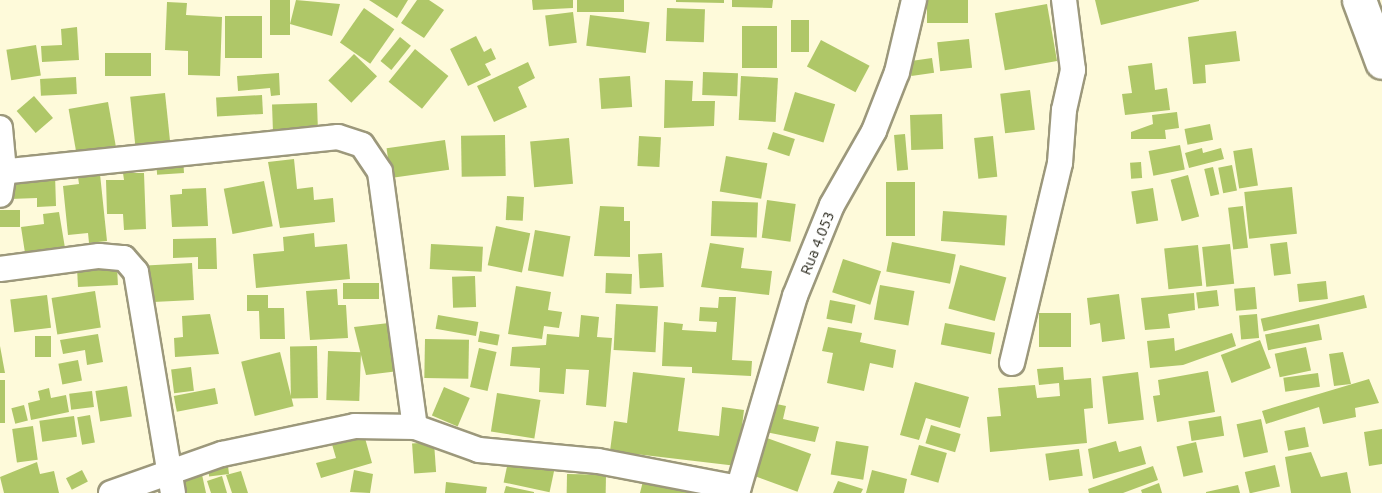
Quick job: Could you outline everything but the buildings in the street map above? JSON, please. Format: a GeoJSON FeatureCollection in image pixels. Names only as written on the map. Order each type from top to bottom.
{"type":"FeatureCollection","features":[{"type":"Feature","properties":{"kind":"main road"},"geometry":{"type":"LineString","coordinates":[[1359,0],[1382,62]]}},
{"type":"Feature","properties":{"kind":"street","name":"Rua 4.053"},"geometry":{"type":"LineString","coordinates":[[737,490],[795,296],[832,206],[874,131],[897,72],[914,0]]}},
{"type":"Feature","properties":{"kind":"street"},"geometry":{"type":"LineString","coordinates":[[1012,363],[1060,163],[1064,110],[1073,70],[1064,0]]}},
{"type":"Feature","properties":{"kind":"street"},"geometry":{"type":"LineString","coordinates":[[0,128],[2,171],[0,195]]}},
{"type":"Feature","properties":{"kind":"street"},"geometry":{"type":"LineString","coordinates":[[2,171],[338,137],[362,145],[380,172],[415,427]]}},
{"type":"Feature","properties":{"kind":"street"},"geometry":{"type":"LineString","coordinates":[[0,269],[99,256],[124,258],[136,272],[171,482]]}},
{"type":"Feature","properties":{"kind":"street"},"geometry":{"type":"LineString","coordinates":[[111,493],[171,482],[222,454],[355,426],[415,427],[479,450],[598,461],[737,490]]}}]}
